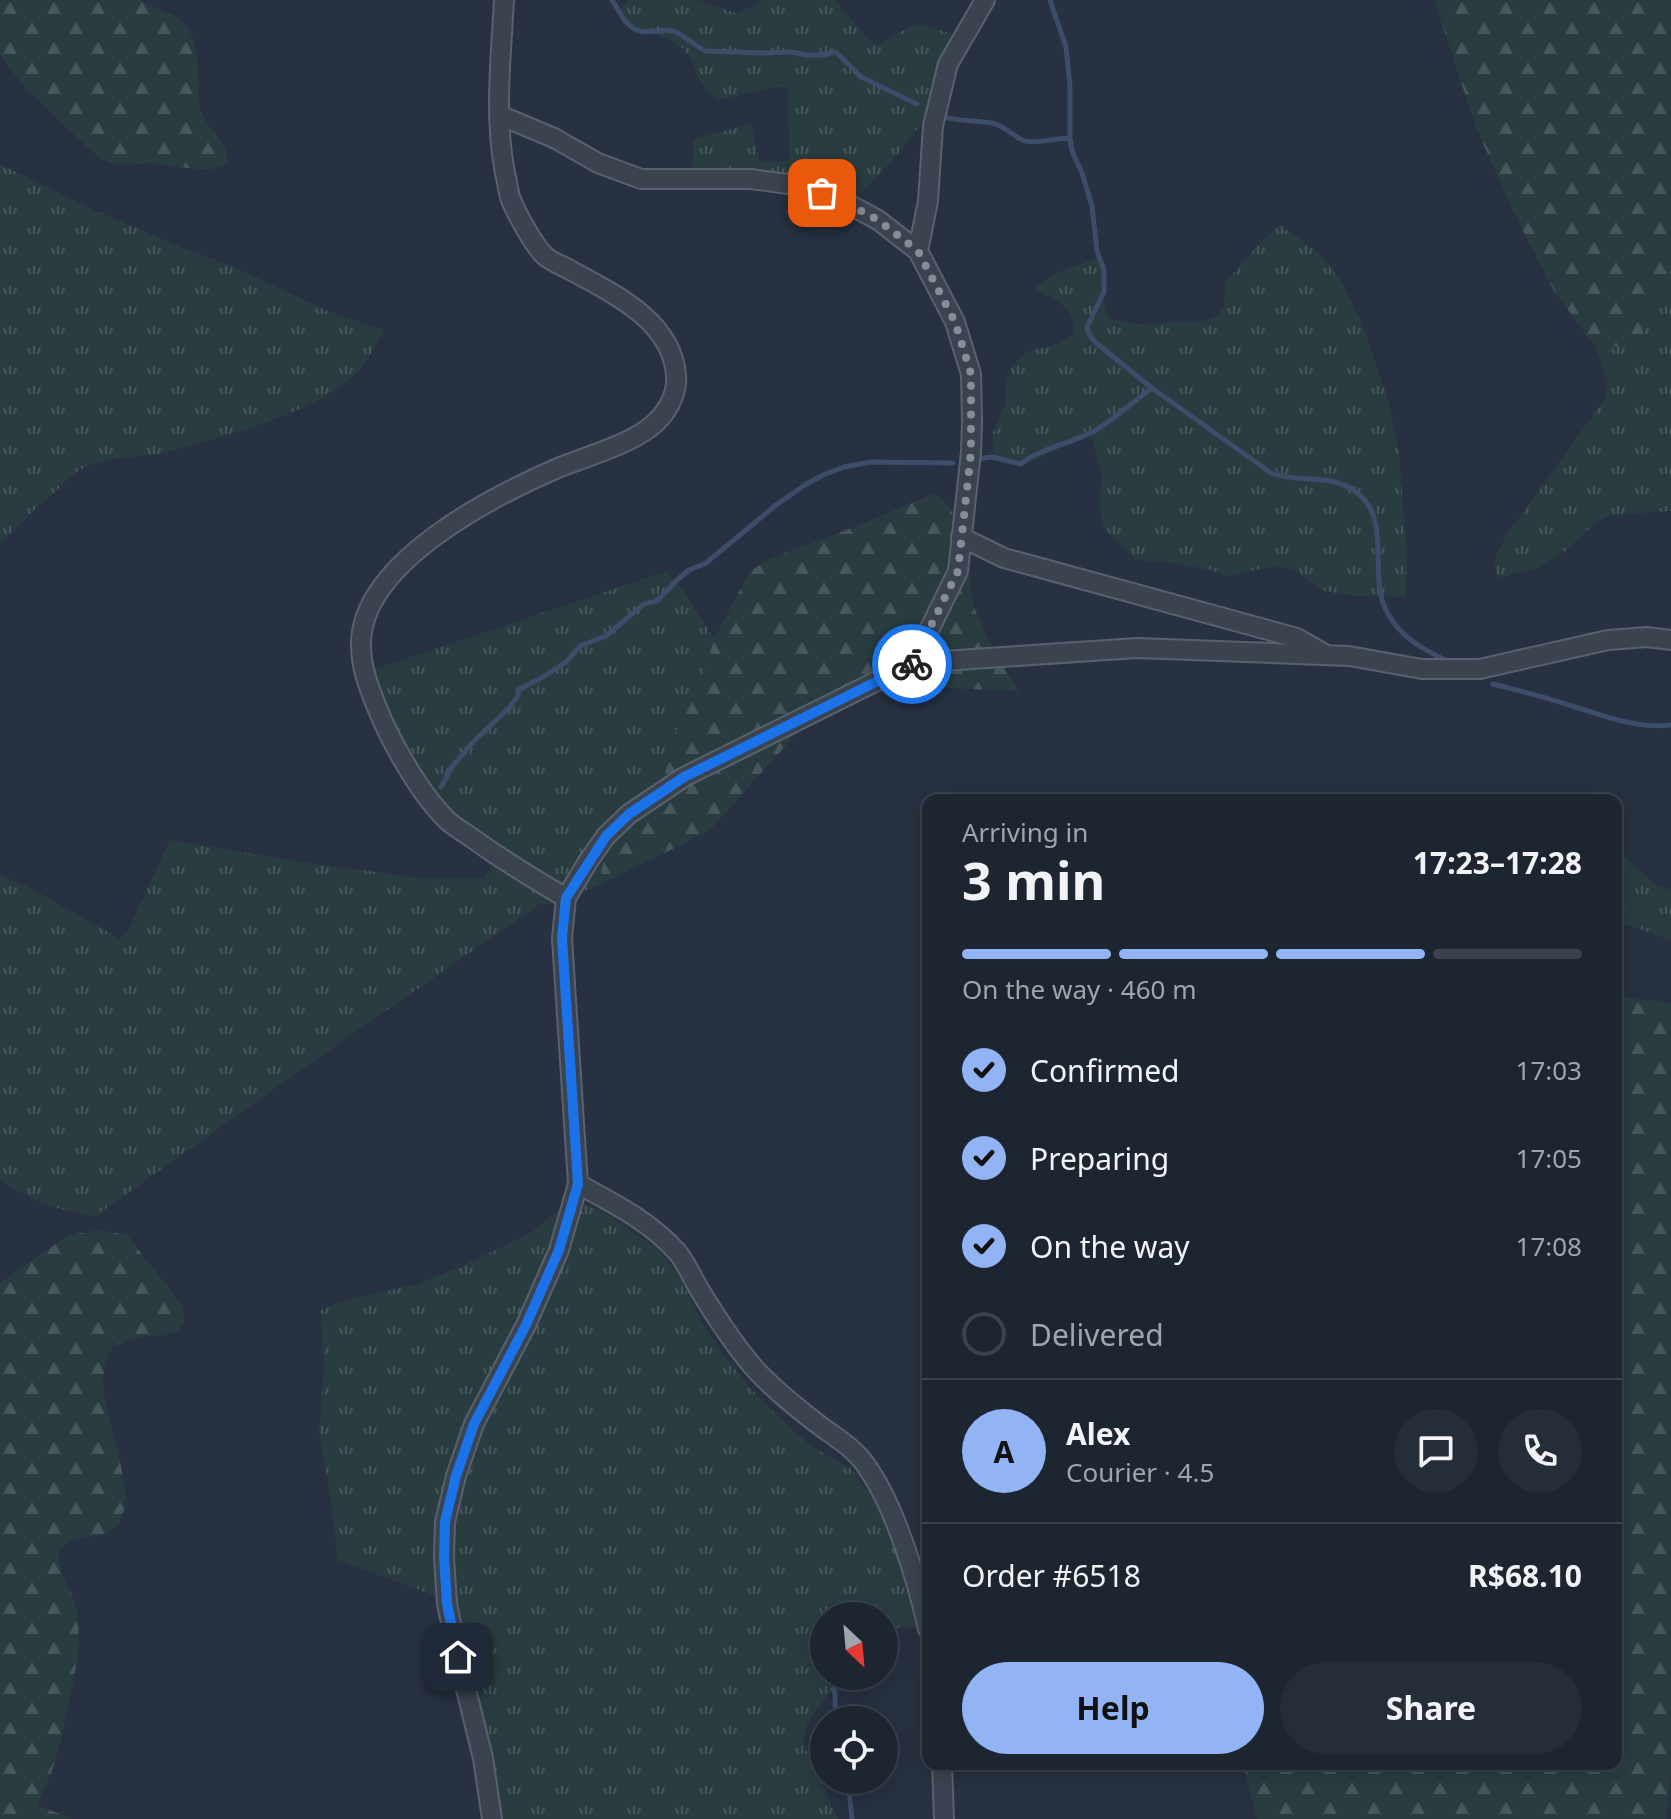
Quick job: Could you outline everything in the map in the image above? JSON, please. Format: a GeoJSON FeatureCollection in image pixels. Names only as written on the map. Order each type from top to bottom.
{"type":"FeatureCollection","features":[{"type":"Feature","properties":{"kind":"street"},"geometry":{"type":"LineString","coordinates":[[504,0],[499,115],[510,197],[525,228],[544,255],[632,306],[653,324],[671,352],[676,377],[673,398],[663,415],[648,429],[475,509],[426,544],[399,566],[377,591],[367,612],[360,643],[364,676],[383,724],[417,782],[447,820],[495,856],[566,898]]}},
{"type":"Feature","properties":{"kind":"street"},"geometry":{"type":"LineString","coordinates":[[918,251],[928,201],[933,126],[948,64],[985,0]]}},
{"type":"Feature","properties":{"kind":"street"},"geometry":{"type":"LineString","coordinates":[[499,115],[554,138],[610,168],[641,179],[751,179],[803,186],[841,200],[878,220],[918,251],[955,322],[971,374],[971,452],[958,571],[913,663]]}},
{"type":"Feature","properties":{"kind":"street"},"geometry":{"type":"LineString","coordinates":[[961,537],[1004,558],[1297,638],[1326,655]]}},
{"type":"Feature","properties":{"kind":"street"},"geometry":{"type":"LineString","coordinates":[[492,1819],[483,1758],[447,1604],[445,1522],[456,1476],[474,1424],[526,1325],[559,1250],[578,1184],[562,938],[566,898],[606,836],[629,814],[684,777],[913,663],[1137,648],[1349,656],[1422,669],[1480,669],[1608,640],[1647,637],[1671,640]]}},
{"type":"Feature","properties":{"kind":"street"},"geometry":{"type":"LineString","coordinates":[[578,1184],[661,1235],[680,1255],[718,1320],[755,1368],[787,1400],[864,1462],[896,1525],[922,1604]]}},
{"type":"Feature","properties":{"kind":"street"},"geometry":{"type":"LineString","coordinates":[[942,1770],[944,1819]]}},
{"type":"Feature","properties":{"kind":"green space"},"geometry":{"type":"Polygon","coordinates":[[[0,0],[140,0],[174,15],[186,26],[194,40],[199,107],[206,122],[226,148],[228,164],[213,169],[196,169],[148,163],[115,164],[99,158],[26,89],[0,55],[0,0]]]}},
{"type":"Feature","properties":{"kind":"green space"},"geometry":{"type":"Polygon","coordinates":[[[627,0],[697,0],[736,13],[756,5],[758,0],[834,0],[873,43],[878,45],[913,25],[929,26],[960,37],[960,59],[956,74],[934,108],[898,154],[845,210],[762,184],[692,186],[693,139],[751,124],[759,161],[781,162],[789,159],[788,90],[781,86],[718,100],[705,89],[687,54],[676,43],[622,23],[620,11],[627,0]]]}},
{"type":"Feature","properties":{"kind":"green space"},"geometry":{"type":"Polygon","coordinates":[[[1434,0],[1671,0],[1671,269],[1666,272],[1637,345],[1595,346],[1554,291],[1513,211],[1476,127],[1434,0]]]}},
{"type":"Feature","properties":{"kind":"green space"},"geometry":{"type":"Polygon","coordinates":[[[0,164],[92,209],[227,264],[330,312],[384,330],[361,368],[350,379],[312,403],[208,441],[163,453],[89,465],[71,477],[0,545],[0,164]]]}},
{"type":"Feature","properties":{"kind":"green space"},"geometry":{"type":"Polygon","coordinates":[[[1280,225],[1321,255],[1341,281],[1362,324],[1388,399],[1399,452],[1407,559],[1405,597],[1355,596],[1325,591],[1293,570],[1274,566],[1228,576],[1173,563],[1136,560],[1103,527],[1099,506],[1102,473],[1092,440],[1085,432],[1053,452],[1028,462],[1004,463],[993,458],[993,433],[1005,404],[1006,382],[1012,366],[1025,352],[1057,344],[1072,336],[1074,326],[1069,312],[1057,301],[1034,289],[1052,275],[1100,257],[1105,304],[1111,319],[1137,324],[1205,321],[1218,315],[1224,307],[1226,282],[1280,225]]]}},
{"type":"Feature","properties":{"kind":"green space"},"geometry":{"type":"Polygon","coordinates":[[[1671,269],[1671,511],[1612,515],[1596,522],[1564,552],[1541,567],[1498,578],[1495,561],[1506,536],[1606,397],[1608,381],[1595,346],[1618,347],[1666,272],[1671,269]]]}},
{"type":"Feature","properties":{"kind":"green space"},"geometry":{"type":"Polygon","coordinates":[[[933,494],[948,506],[961,530],[969,557],[974,607],[1018,691],[877,685],[798,732],[709,831],[599,885],[604,856],[663,791],[669,745],[700,687],[714,639],[750,571],[769,559],[933,494]]]}},
{"type":"Feature","properties":{"kind":"green space"},"geometry":{"type":"Polygon","coordinates":[[[667,571],[714,639],[700,687],[669,745],[663,791],[604,856],[599,885],[555,904],[540,904],[94,1217],[43,1204],[0,1181],[0,875],[27,886],[120,939],[128,930],[170,840],[419,878],[484,878],[491,868],[483,857],[447,830],[363,673],[667,571]]]}},
{"type":"Feature","properties":{"kind":"green space"},"geometry":{"type":"Polygon","coordinates":[[[1622,855],[1654,884],[1671,890],[1671,940],[1622,923],[1622,855]]]}},
{"type":"Feature","properties":{"kind":"green space"},"geometry":{"type":"Polygon","coordinates":[[[1622,997],[1671,1003],[1671,1773],[1666,1819],[1257,1819],[1245,1770],[1622,1770],[1622,997]]]}},
{"type":"Feature","properties":{"kind":"green space"},"geometry":{"type":"Polygon","coordinates":[[[573,1198],[605,1213],[660,1251],[679,1276],[702,1323],[752,1390],[811,1446],[851,1469],[871,1496],[899,1554],[922,1626],[898,1628],[898,1602],[810,1602],[810,1690],[832,1690],[820,1706],[810,1706],[810,1720],[803,1742],[810,1757],[810,1794],[827,1794],[838,1819],[487,1819],[439,1597],[338,1560],[319,1433],[324,1372],[321,1310],[338,1302],[417,1284],[531,1233],[573,1198]]]}},
{"type":"Feature","properties":{"kind":"green space"},"geometry":{"type":"Polygon","coordinates":[[[99,1230],[127,1235],[182,1305],[185,1322],[177,1332],[145,1336],[113,1346],[103,1381],[123,1478],[123,1514],[116,1526],[106,1533],[74,1540],[60,1548],[59,1564],[77,1613],[78,1650],[59,1747],[36,1805],[73,1819],[0,1819],[0,1283],[69,1235],[99,1230]]]}},
{"type":"Feature","properties":{"kind":"waterway"},"geometry":{"type":"LineString","coordinates":[[612,0],[634,29],[676,32],[705,51],[807,55],[837,53],[861,77],[917,104]]}},
{"type":"Feature","properties":{"kind":"waterway"},"geometry":{"type":"LineString","coordinates":[[1050,0],[1066,47],[1072,151],[1092,206],[1097,251],[1104,270],[1104,292],[1087,327],[1089,334],[1152,388],[1271,473],[1340,484],[1364,499],[1373,513],[1377,529],[1379,582],[1388,614],[1408,638],[1451,663]]}},
{"type":"Feature","properties":{"kind":"waterway"},"geometry":{"type":"LineString","coordinates":[[941,116],[992,123],[1029,142],[1070,138]]}},
{"type":"Feature","properties":{"kind":"waterway"},"geometry":{"type":"LineString","coordinates":[[976,459],[992,457],[1021,464],[1037,454],[1096,430],[1152,388]]}},
{"type":"Feature","properties":{"kind":"waterway"},"geometry":{"type":"LineString","coordinates":[[441,787],[451,768],[474,741],[509,708],[518,696],[518,690],[566,662],[580,646],[606,636],[644,604],[657,601],[689,570],[706,563],[805,485],[844,467],[871,462],[953,463]]}},
{"type":"Feature","properties":{"kind":"waterway"},"geometry":{"type":"LineString","coordinates":[[1493,684],[1621,721],[1671,725]]}},
{"type":"Feature","properties":{"kind":"waterway"},"geometry":{"type":"LineString","coordinates":[[835,1690],[835,1706]]}},
{"type":"Feature","properties":{"kind":"waterway"},"geometry":{"type":"LineString","coordinates":[[849,1794],[852,1819]]}},
{"type":"Feature","properties":{"kind":"way so far"},"geometry":{"type":"LineString","coordinates":[[822,193],[878,220],[918,251],[955,322],[971,374],[971,452],[958,571],[912,664]]}},
{"type":"Feature","properties":{"kind":"route"},"geometry":{"type":"LineString","coordinates":[[458,1657],[447,1604],[444,1556],[445,1522],[456,1476],[474,1424],[526,1325],[559,1250],[578,1184],[562,938],[566,898],[606,836],[629,814],[684,777],[912,664]]}}]}
